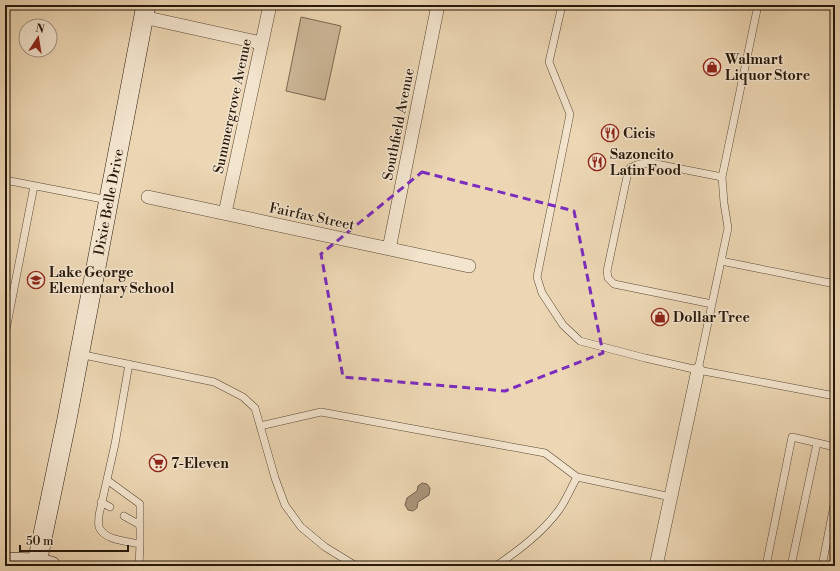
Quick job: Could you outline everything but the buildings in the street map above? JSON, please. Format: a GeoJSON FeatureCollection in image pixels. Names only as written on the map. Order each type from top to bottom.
{"type":"FeatureCollection","features":[{"type":"Feature","properties":{"kind":"street","name":"Summergrove Avenue"},"geometry":{"type":"LineString","coordinates":[[224,213],[270,5]]}},
{"type":"Feature","properties":{"kind":"street","name":"Southfield Avenue"},"geometry":{"type":"LineString","coordinates":[[389,249],[438,5]]}},
{"type":"Feature","properties":{"kind":"street"},"geometry":{"type":"LineString","coordinates":[[144,11],[262,43]]}},
{"type":"Feature","properties":{"kind":"street","name":"Dixie Belle Drive"},"geometry":{"type":"LineString","coordinates":[[42,565],[79,354],[144,11]]}},
{"type":"Feature","properties":{"kind":"street","name":"Fairfax Street"},"geometry":{"type":"LineString","coordinates":[[148,197],[469,266]]}},
{"type":"Feature","properties":{"kind":"street"},"geometry":{"type":"LineString","coordinates":[[657,566],[698,370]]}},
{"type":"Feature","properties":{"kind":"street"},"geometry":{"type":"LineString","coordinates":[[5,562],[42,565]]}},
{"type":"Feature","properties":{"kind":"lane"},"geometry":{"type":"LineString","coordinates":[[562,5],[549,62],[570,114],[537,277],[542,293],[562,325],[580,341],[645,358],[698,370],[835,396]]}},
{"type":"Feature","properties":{"kind":"lane"},"geometry":{"type":"LineString","coordinates":[[698,370],[728,228],[722,177],[758,5]]}},
{"type":"Feature","properties":{"kind":"lane"},"geometry":{"type":"LineString","coordinates":[[712,304],[614,284],[608,278],[607,271],[630,168],[639,164],[651,163],[722,177]]}},
{"type":"Feature","properties":{"kind":"lane"},"geometry":{"type":"LineString","coordinates":[[5,180],[108,200]]}},
{"type":"Feature","properties":{"kind":"lane"},"geometry":{"type":"LineString","coordinates":[[5,335],[34,186]]}},
{"type":"Feature","properties":{"kind":"lane"},"geometry":{"type":"LineString","coordinates":[[721,260],[835,284]]}},
{"type":"Feature","properties":{"kind":"lane"},"geometry":{"type":"LineString","coordinates":[[79,354],[214,382],[243,397],[255,408],[275,478],[285,505],[300,527],[325,547],[356,566]]}},
{"type":"Feature","properties":{"kind":"lane"},"geometry":{"type":"LineString","coordinates":[[129,364],[115,444],[99,515],[98,526],[102,532],[112,538],[140,544]]}},
{"type":"Feature","properties":{"kind":"lane"},"geometry":{"type":"LineString","coordinates":[[260,426],[321,412],[545,453],[577,477],[671,497]]}},
{"type":"Feature","properties":{"kind":"lane"},"geometry":{"type":"LineString","coordinates":[[766,566],[792,437],[835,447]]}},
{"type":"Feature","properties":{"kind":"lane"},"geometry":{"type":"LineString","coordinates":[[791,566],[817,443]]}},
{"type":"Feature","properties":{"kind":"lane"},"geometry":{"type":"LineString","coordinates":[[496,566],[522,548],[547,524],[559,510],[577,477]]}},
{"type":"Feature","properties":{"kind":"lane"},"geometry":{"type":"LineString","coordinates":[[107,480],[140,504],[139,566]]}},
{"type":"Feature","properties":{"kind":"lane"},"geometry":{"type":"LineString","coordinates":[[822,566],[835,500]]}},
{"type":"Feature","properties":{"kind":"lane"},"geometry":{"type":"LineString","coordinates":[[102,502],[110,507]]}},
{"type":"Feature","properties":{"kind":"lane"},"geometry":{"type":"LineString","coordinates":[[124,516],[140,525]]}},
{"type":"Feature","properties":{"kind":"highlighted area"},"geometry":{"type":"Polygon","coordinates":[[[422,172],[574,211],[603,353],[505,391],[343,377],[321,254],[422,172]]]}},
{"type":"Feature","properties":{"kind":"shaded area"},"geometry":{"type":"Polygon","coordinates":[[[301,17],[341,26],[325,100],[286,91],[301,17]]]}},
{"type":"Feature","properties":{"kind":"shaded area"},"geometry":{"type":"Polygon","coordinates":[[[422,483],[427,484],[430,488],[429,495],[418,502],[417,508],[413,511],[408,510],[405,505],[407,498],[417,491],[418,486],[422,483]]]}},
{"type":"Feature","properties":{"kind":"place","name":"Walmart Liquor Store"},"geometry":{"type":"Point","coordinates":[712,67]}},
{"type":"Feature","properties":{"kind":"place","name":"Cicis"},"geometry":{"type":"Point","coordinates":[610,133]}},
{"type":"Feature","properties":{"kind":"place","name":"Sazoncito Latin Food"},"geometry":{"type":"Point","coordinates":[597,162]}},
{"type":"Feature","properties":{"kind":"place","name":"Lake George Elementary School"},"geometry":{"type":"Point","coordinates":[36,280]}},
{"type":"Feature","properties":{"kind":"place","name":"Dollar Tree"},"geometry":{"type":"Point","coordinates":[660,317]}},
{"type":"Feature","properties":{"kind":"place","name":"7-Eleven"},"geometry":{"type":"Point","coordinates":[158,463]}}]}
